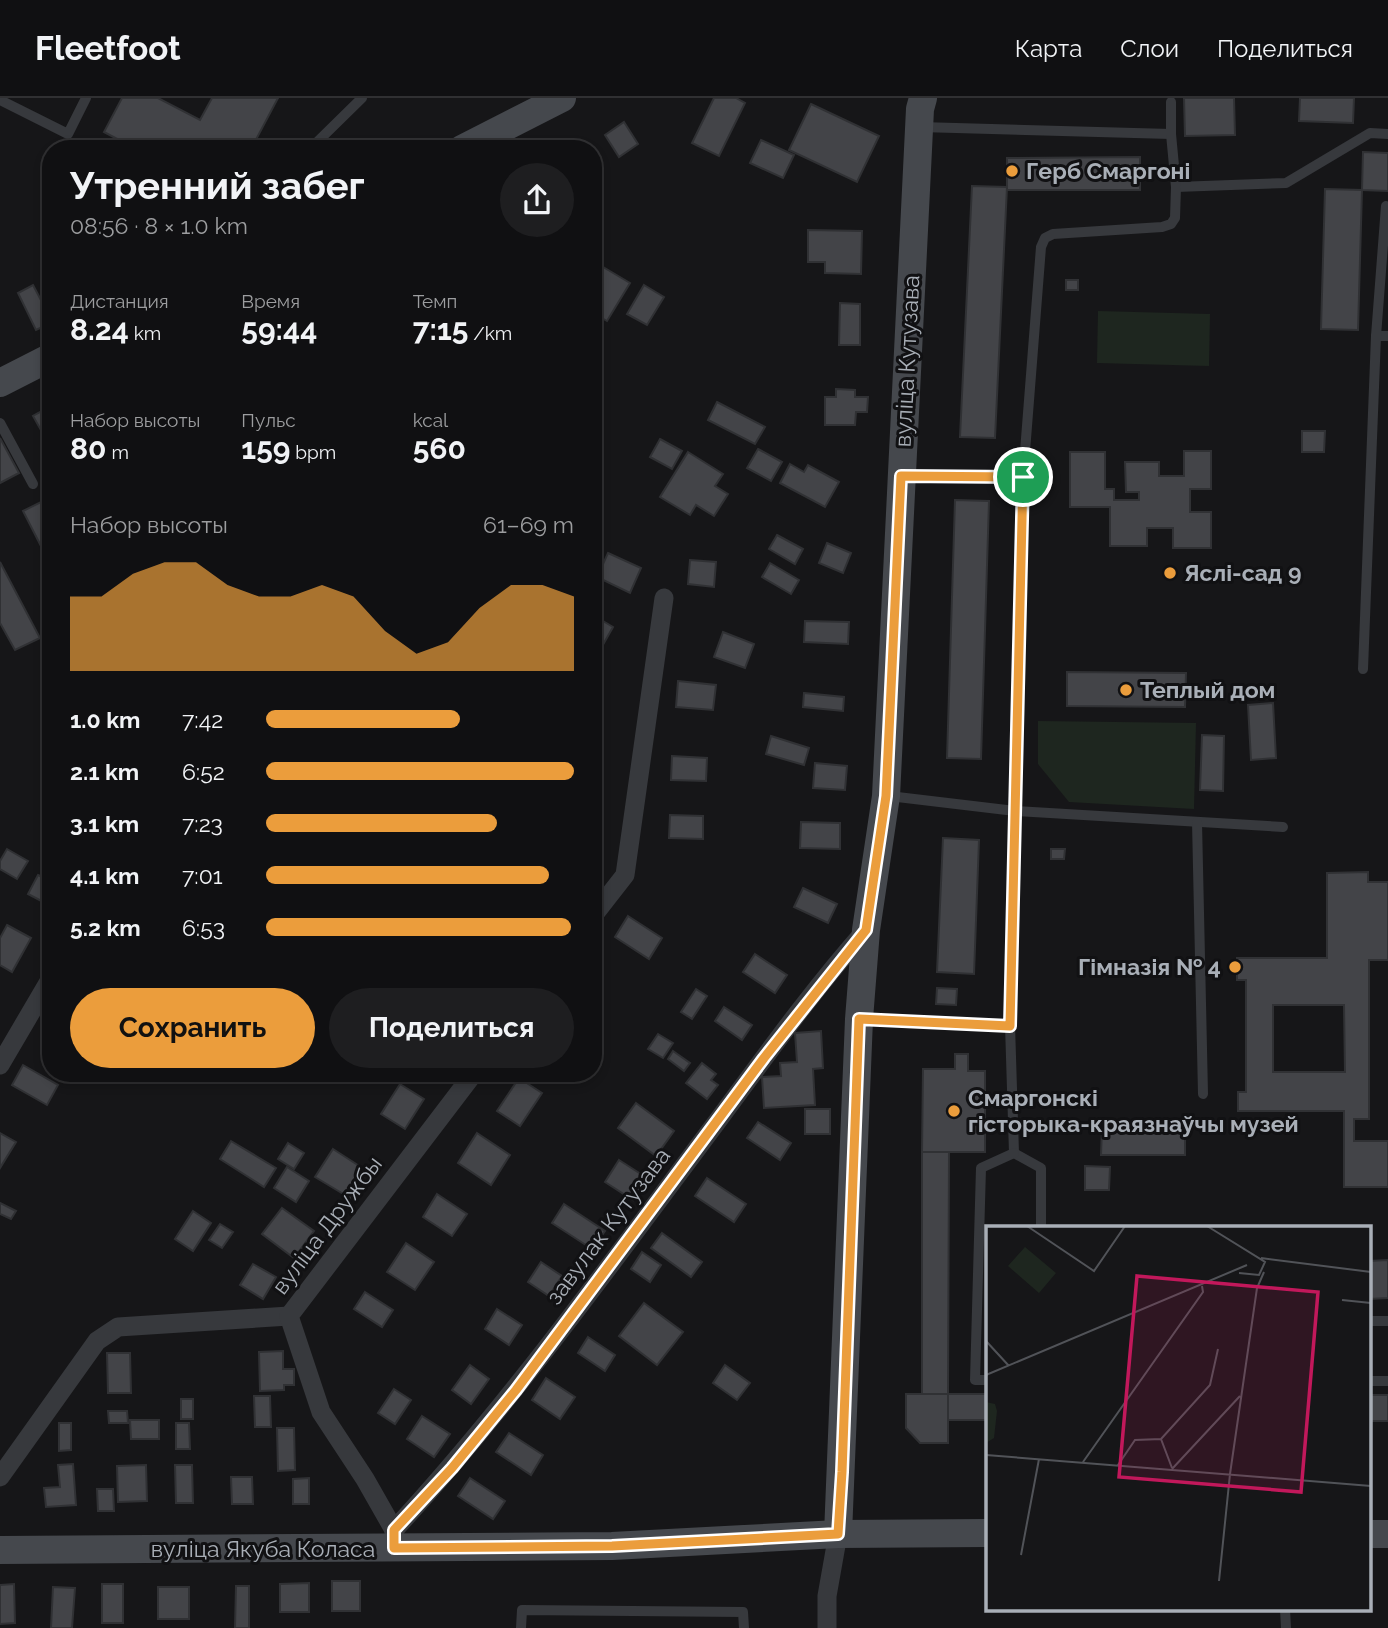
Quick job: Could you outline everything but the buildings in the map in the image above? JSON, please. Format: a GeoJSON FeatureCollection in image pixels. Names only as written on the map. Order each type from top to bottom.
{"type":"FeatureCollection","features":[{"type":"Feature","properties":{"kind":"main road"},"geometry":{"type":"LineString","coordinates":[[503,139],[562,98]]}},
{"type":"Feature","properties":{"kind":"main road","name":"вуліца Кутузава"},"geometry":{"type":"LineString","coordinates":[[838,1534],[859,1019],[866,930],[886,796],[920,108]]}},
{"type":"Feature","properties":{"kind":"main road"},"geometry":{"type":"LineString","coordinates":[[0,383],[42,361]]}},
{"type":"Feature","properties":{"kind":"main road","name":"вуліца Якуба Коласа"},"geometry":{"type":"LineString","coordinates":[[0,1550],[394,1539],[612,1546],[838,1534],[986,1533]]}},
{"type":"Feature","properties":{"kind":"main road"},"geometry":{"type":"LineString","coordinates":[[1370,1534],[1388,1534]]}},
{"type":"Feature","properties":{"kind":"street"},"geometry":{"type":"LineString","coordinates":[[602,904],[625,874],[664,598]]}},
{"type":"Feature","properties":{"kind":"street","name":"завулак Кутузава"},"geometry":{"type":"LineString","coordinates":[[394,1539],[516,1390],[764,1058],[866,930]]}},
{"type":"Feature","properties":{"kind":"street"},"geometry":{"type":"LineString","coordinates":[[0,1065],[42,993]]}},
{"type":"Feature","properties":{"kind":"street","name":"вуліца Дружбы"},"geometry":{"type":"LineString","coordinates":[[394,1539],[365,1479],[320,1412],[289,1316],[467,1082]]}},
{"type":"Feature","properties":{"kind":"street"},"geometry":{"type":"LineString","coordinates":[[0,1477],[97,1341],[118,1327],[289,1316]]}},
{"type":"Feature","properties":{"kind":"street"},"geometry":{"type":"LineString","coordinates":[[827,1628],[827,1596],[838,1534]]}},
{"type":"Feature","properties":{"kind":"lane"},"geometry":{"type":"LineString","coordinates":[[0,100],[68,134],[86,98]]}},
{"type":"Feature","properties":{"kind":"lane"},"geometry":{"type":"LineString","coordinates":[[319,140],[362,98]]}},
{"type":"Feature","properties":{"kind":"lane"},"geometry":{"type":"LineString","coordinates":[[1014,1153],[1010,1026],[1023,477],[1041,247],[1045,238],[1054,234],[1162,228],[1171,224],[1175,218],[1176,187],[1171,102]]}},
{"type":"Feature","properties":{"kind":"lane"},"geometry":{"type":"LineString","coordinates":[[920,108],[1171,134]]}},
{"type":"Feature","properties":{"kind":"lane"},"geometry":{"type":"LineString","coordinates":[[1176,187],[1286,183],[1370,133],[1388,134]]}},
{"type":"Feature","properties":{"kind":"lane"},"geometry":{"type":"LineString","coordinates":[[1363,669],[1376,336],[1386,206]]}},
{"type":"Feature","properties":{"kind":"lane"},"geometry":{"type":"LineString","coordinates":[[1376,336],[1388,336]]}},
{"type":"Feature","properties":{"kind":"lane"},"geometry":{"type":"LineString","coordinates":[[0,423],[33,484]]}},
{"type":"Feature","properties":{"kind":"lane"},"geometry":{"type":"LineString","coordinates":[[901,476],[1023,477]]}},
{"type":"Feature","properties":{"kind":"lane"},"geometry":{"type":"LineString","coordinates":[[886,796],[1015,811],[1283,827]]}},
{"type":"Feature","properties":{"kind":"lane"},"geometry":{"type":"LineString","coordinates":[[1197,822],[1203,1094]]}},
{"type":"Feature","properties":{"kind":"lane"},"geometry":{"type":"LineString","coordinates":[[859,1019],[1010,1026]]}},
{"type":"Feature","properties":{"kind":"lane"},"geometry":{"type":"LineString","coordinates":[[1014,1153],[1041,1168],[1041,1226]]}},
{"type":"Feature","properties":{"kind":"lane"},"geometry":{"type":"LineString","coordinates":[[986,1380],[975,1380],[981,1168],[1014,1153]]}},
{"type":"Feature","properties":{"kind":"lane"},"geometry":{"type":"LineString","coordinates":[[1370,1321],[1388,1321]]}},
{"type":"Feature","properties":{"kind":"lane"},"geometry":{"type":"LineString","coordinates":[[1370,1381],[1388,1381]]}},
{"type":"Feature","properties":{"kind":"lane"},"geometry":{"type":"LineString","coordinates":[[522,1628],[522,1610],[536,1610],[743,1612],[744,1628]]}},
{"type":"Feature","properties":{"kind":"lane"},"geometry":{"type":"LineString","coordinates":[[1285,1610],[1286,1628]]}},
{"type":"Feature","properties":{"kind":"shaded area"},"geometry":{"type":"Polygon","coordinates":[[[1098,311],[1210,314],[1209,366],[1097,363],[1098,311]]]}},
{"type":"Feature","properties":{"kind":"shaded area"},"geometry":{"type":"Polygon","coordinates":[[[1038,721],[1196,723],[1194,809],[1069,802],[1038,764],[1038,721]]]}},
{"type":"Feature","properties":{"kind":"place","name":"Герб Смаргоні"},"geometry":{"type":"Point","coordinates":[1012,171]}},
{"type":"Feature","properties":{"kind":"place","name":"Яслі-сад 9"},"geometry":{"type":"Point","coordinates":[1170,573]}},
{"type":"Feature","properties":{"kind":"place","name":"Теплый дом"},"geometry":{"type":"Point","coordinates":[1126,690]}},
{"type":"Feature","properties":{"kind":"place","name":"Гімназія № 4"},"geometry":{"type":"Point","coordinates":[1235,967]}},
{"type":"Feature","properties":{"kind":"place","name":"Смаргонскі гісторыка-краязнаўчы музей"},"geometry":{"type":"Point","coordinates":[954,1111]}},
{"type":"Feature","properties":{"kind":"route"},"geometry":{"type":"LineString","coordinates":[[901,476],[1023,477],[1010,1026],[859,1019],[838,1534],[612,1546],[394,1548],[394,1530],[452,1468],[516,1390],[764,1058],[866,930],[886,796],[901,476]]}}]}
